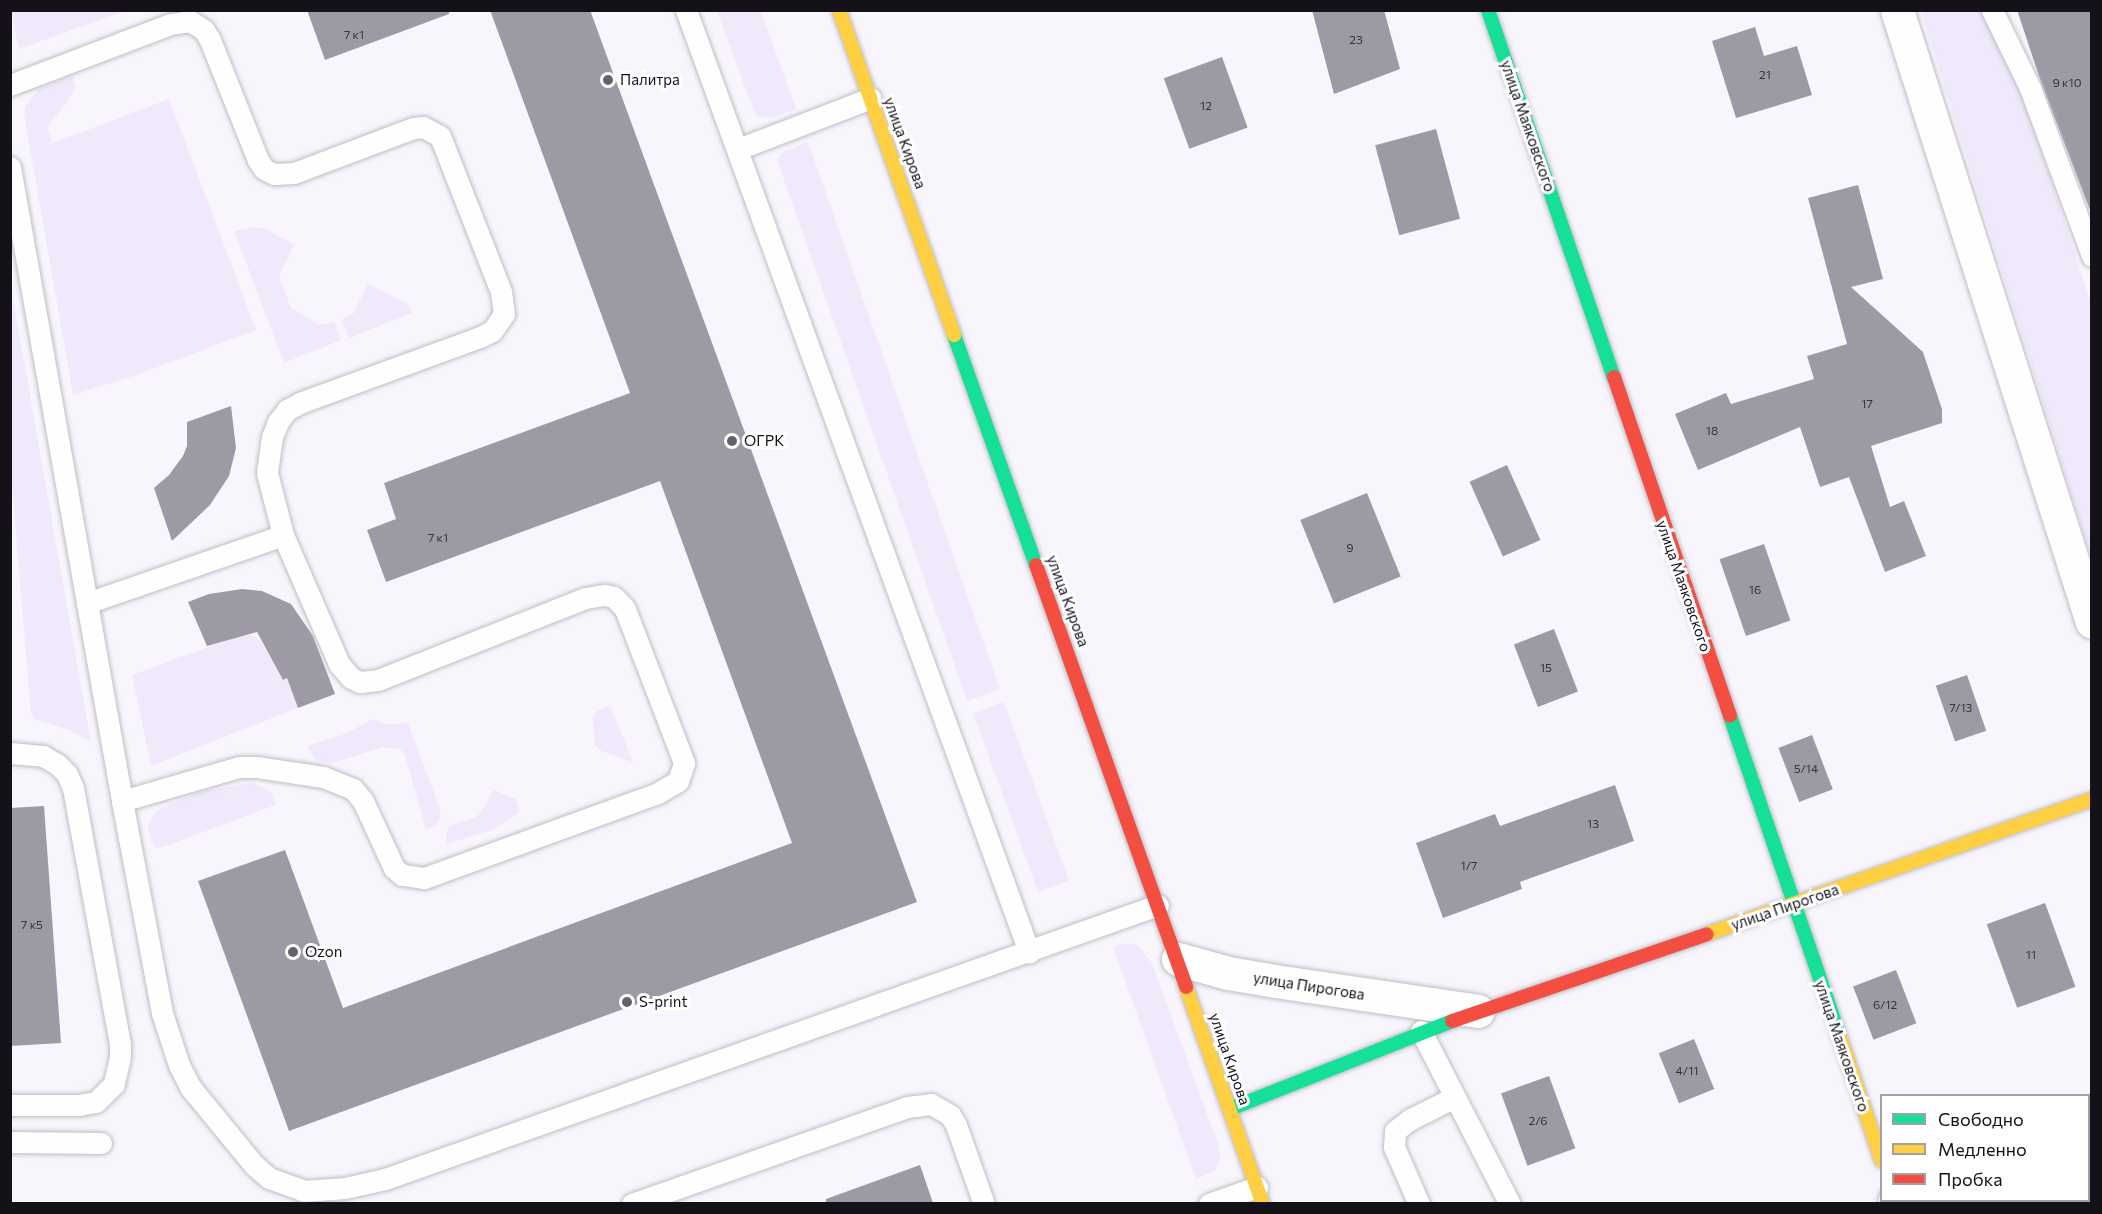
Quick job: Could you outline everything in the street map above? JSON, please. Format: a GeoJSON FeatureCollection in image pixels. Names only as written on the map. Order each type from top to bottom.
{"type":"FeatureCollection","features":[{"type":"Feature","properties":{"kind":"street","name":"улица Кирова"},"geometry":{"type":"LineString","coordinates":[[839,10],[1260,1195]]}},
{"type":"Feature","properties":{"kind":"street","name":"улица Маяковского"},"geometry":{"type":"LineString","coordinates":[[1488,10],[1792,906],[1880,1158]]}},
{"type":"Feature","properties":{"kind":"street"},"geometry":{"type":"LineString","coordinates":[[1897,10],[2091,622]]}},
{"type":"Feature","properties":{"kind":"street","name":"улица Пирогова"},"geometry":{"type":"LineString","coordinates":[[1230,1109],[1422,1031],[1792,906],[2091,799]]}},
{"type":"Feature","properties":{"kind":"street","name":"улица Пирогова"},"geometry":{"type":"LineString","coordinates":[[1178,959],[1228,973],[1478,1011]]}},
{"type":"Feature","properties":{"kind":"lane"},"geometry":{"type":"LineString","coordinates":[[686,10],[1029,952]]}},
{"type":"Feature","properties":{"kind":"lane"},"geometry":{"type":"LineString","coordinates":[[1992,10],[2037,105],[2091,255]]}},
{"type":"Feature","properties":{"kind":"lane"},"geometry":{"type":"LineString","coordinates":[[10,84],[171,24],[190,21],[204,30],[210,40],[258,160],[264,169],[274,174],[294,173],[413,128],[423,126],[440,136],[501,292],[504,314],[492,331],[480,337],[300,403],[287,410],[278,422],[272,437],[267,473],[283,535],[339,664],[351,678],[360,682],[378,680],[585,598],[605,595],[614,597],[625,609],[682,751],[684,763],[678,781],[658,793],[424,878],[402,875],[394,868],[363,801],[353,789],[324,777],[258,767],[239,768],[122,801]]}},
{"type":"Feature","properties":{"kind":"lane"},"geometry":{"type":"LineString","coordinates":[[738,149],[871,98]]}},
{"type":"Feature","properties":{"kind":"lane"},"geometry":{"type":"LineString","coordinates":[[10,166],[122,801],[162,1013],[179,1065],[190,1087],[254,1165],[269,1178],[304,1191],[344,1196],[386,1179],[1158,905]]}},
{"type":"Feature","properties":{"kind":"lane"},"geometry":{"type":"LineString","coordinates":[[87,603],[283,535]]}},
{"type":"Feature","properties":{"kind":"lane"},"geometry":{"type":"LineString","coordinates":[[10,753],[43,756],[57,764],[67,774],[73,788],[120,1057],[114,1084],[96,1102],[79,1105],[10,1105]]}},
{"type":"Feature","properties":{"kind":"lane"},"geometry":{"type":"LineString","coordinates":[[1422,1031],[1510,1203]]}},
{"type":"Feature","properties":{"kind":"lane"},"geometry":{"type":"LineString","coordinates":[[1419,1203],[1394,1147],[1395,1131],[1409,1120],[1455,1097]]}},
{"type":"Feature","properties":{"kind":"lane"},"geometry":{"type":"LineString","coordinates":[[632,1203],[907,1107],[931,1104],[950,1115],[984,1203]]}},
{"type":"Feature","properties":{"kind":"lane"},"geometry":{"type":"LineString","coordinates":[[10,1142],[101,1143]]}},
{"type":"Feature","properties":{"kind":"lane"},"geometry":{"type":"LineString","coordinates":[[1209,1203],[1260,1195]]}},
{"type":"Feature","properties":{"kind":"shaded area"},"geometry":{"type":"Polygon","coordinates":[[[125,10],[19,49],[11,11],[125,10]]]}},
{"type":"Feature","properties":{"kind":"shaded area"},"geometry":{"type":"Polygon","coordinates":[[[717,11],[761,11],[796,109],[772,118],[758,116],[754,112],[717,11]]]}},
{"type":"Feature","properties":{"kind":"shaded area"},"geometry":{"type":"Polygon","coordinates":[[[1921,11],[1984,11],[2009,60],[2038,139],[2091,304],[2091,556],[1921,11]]]}},
{"type":"Feature","properties":{"kind":"shaded area"},"geometry":{"type":"Polygon","coordinates":[[[72,76],[76,88],[47,129],[53,143],[169,99],[256,330],[139,374],[73,395],[24,114],[26,105],[39,89],[72,76]]]}},
{"type":"Feature","properties":{"kind":"shaded area"},"geometry":{"type":"Polygon","coordinates":[[[808,142],[1000,689],[967,701],[778,163],[777,158],[783,152],[808,142]]]}},
{"type":"Feature","properties":{"kind":"shaded area"},"geometry":{"type":"Polygon","coordinates":[[[253,227],[266,229],[294,245],[279,276],[291,308],[319,325],[334,322],[341,340],[284,363],[234,231],[253,227]]]}},
{"type":"Feature","properties":{"kind":"shaded area"},"geometry":{"type":"Polygon","coordinates":[[[368,284],[406,303],[413,312],[349,338],[342,319],[353,314],[368,284]]]}},
{"type":"Feature","properties":{"kind":"shaded area"},"geometry":{"type":"Polygon","coordinates":[[[11,287],[91,742],[70,730],[36,720],[31,713],[10,462],[11,287]]]}},
{"type":"Feature","properties":{"kind":"shaded area"},"geometry":{"type":"Polygon","coordinates":[[[241,635],[252,635],[261,641],[283,680],[287,679],[298,708],[151,766],[132,675],[241,635]]]}},
{"type":"Feature","properties":{"kind":"shaded area"},"geometry":{"type":"Polygon","coordinates":[[[1004,702],[1069,881],[1038,892],[973,713],[1004,702]]]}},
{"type":"Feature","properties":{"kind":"shaded area"},"geometry":{"type":"Polygon","coordinates":[[[608,706],[611,708],[633,762],[601,751],[595,745],[593,718],[598,710],[608,706]]]}},
{"type":"Feature","properties":{"kind":"shaded area"},"geometry":{"type":"Polygon","coordinates":[[[373,719],[387,724],[408,723],[439,806],[441,818],[436,826],[426,829],[405,755],[400,749],[383,747],[337,762],[324,763],[315,759],[307,746],[345,734],[373,719]]]}},
{"type":"Feature","properties":{"kind":"shaded area"},"geometry":{"type":"Polygon","coordinates":[[[254,783],[272,793],[275,805],[166,846],[157,848],[151,842],[148,824],[159,809],[202,791],[254,783]]]}},
{"type":"Feature","properties":{"kind":"shaded area"},"geometry":{"type":"Polygon","coordinates":[[[494,790],[516,799],[520,812],[494,829],[447,844],[446,833],[449,826],[478,816],[494,790]]]}},
{"type":"Feature","properties":{"kind":"shaded area"},"geometry":{"type":"Polygon","coordinates":[[[1125,943],[1137,945],[1152,963],[1218,1144],[1221,1158],[1215,1170],[1196,1179],[1113,947],[1125,943]]]}},
{"type":"Feature","properties":{"kind":"building"},"geometry":{"type":"Polygon","coordinates":[[[307,10],[449,10],[449,14],[325,60],[307,10]]]}},
{"type":"Feature","properties":{"kind":"building"},"geometry":{"type":"Polygon","coordinates":[[[490,10],[590,10],[917,902],[289,1131],[198,881],[285,850],[343,1008],[792,843],[660,481],[386,582],[367,530],[396,519],[384,483],[630,393],[490,10]]]}},
{"type":"Feature","properties":{"kind":"building"},"geometry":{"type":"Polygon","coordinates":[[[1312,10],[1384,10],[1400,69],[1334,94],[1312,10]]]}},
{"type":"Feature","properties":{"kind":"building"},"geometry":{"type":"Polygon","coordinates":[[[2017,10],[2091,10],[2091,213],[2041,82],[2017,10]]]}},
{"type":"Feature","properties":{"kind":"building"},"geometry":{"type":"Polygon","coordinates":[[[1755,27],[1764,56],[1797,46],[1812,95],[1736,118],[1712,41],[1755,27]]]}},
{"type":"Feature","properties":{"kind":"building"},"geometry":{"type":"Polygon","coordinates":[[[1222,57],[1248,127],[1189,149],[1164,78],[1222,57]]]}},
{"type":"Feature","properties":{"kind":"building"},"geometry":{"type":"Polygon","coordinates":[[[1436,129],[1460,219],[1399,235],[1375,145],[1436,129]]]}},
{"type":"Feature","properties":{"kind":"building"},"geometry":{"type":"Polygon","coordinates":[[[1858,185],[1883,279],[1851,287],[1923,352],[1942,409],[1942,423],[1871,446],[1890,507],[1904,501],[1926,556],[1885,572],[1849,477],[1820,487],[1800,427],[1698,470],[1675,414],[1726,393],[1731,404],[1814,379],[1807,356],[1847,344],[1808,198],[1858,185]]]}},
{"type":"Feature","properties":{"kind":"building"},"geometry":{"type":"Polygon","coordinates":[[[231,406],[236,448],[229,476],[210,505],[172,541],[154,488],[169,475],[183,456],[187,446],[187,422],[231,406]]]}},
{"type":"Feature","properties":{"kind":"building"},"geometry":{"type":"Polygon","coordinates":[[[1507,465],[1540,540],[1503,557],[1470,482],[1507,465]]]}},
{"type":"Feature","properties":{"kind":"building"},"geometry":{"type":"Polygon","coordinates":[[[1367,493],[1401,576],[1334,603],[1300,520],[1367,493]]]}},
{"type":"Feature","properties":{"kind":"building"},"geometry":{"type":"Polygon","coordinates":[[[1764,544],[1790,621],[1746,636],[1720,559],[1764,544]]]}},
{"type":"Feature","properties":{"kind":"building"},"geometry":{"type":"Polygon","coordinates":[[[242,589],[262,591],[291,604],[313,636],[335,694],[298,708],[287,678],[283,680],[257,632],[207,646],[188,602],[209,594],[242,589]]]}},
{"type":"Feature","properties":{"kind":"building"},"geometry":{"type":"Polygon","coordinates":[[[1554,629],[1578,692],[1538,707],[1514,644],[1554,629]]]}},
{"type":"Feature","properties":{"kind":"building"},"geometry":{"type":"Polygon","coordinates":[[[1967,675],[1986,731],[1955,742],[1936,686],[1967,675]]]}},
{"type":"Feature","properties":{"kind":"building"},"geometry":{"type":"Polygon","coordinates":[[[1812,735],[1833,789],[1799,802],[1778,748],[1812,735]]]}},
{"type":"Feature","properties":{"kind":"building"},"geometry":{"type":"Polygon","coordinates":[[[1615,785],[1634,841],[1520,882],[1522,889],[1443,918],[1416,843],[1495,814],[1500,826],[1615,785]]]}},
{"type":"Feature","properties":{"kind":"building"},"geometry":{"type":"Polygon","coordinates":[[[44,806],[61,1043],[10,1046],[10,808],[44,806]]]}},
{"type":"Feature","properties":{"kind":"building"},"geometry":{"type":"Polygon","coordinates":[[[2045,903],[2075,987],[2017,1008],[1987,924],[2045,903]]]}},
{"type":"Feature","properties":{"kind":"building"},"geometry":{"type":"Polygon","coordinates":[[[1896,970],[1916,1023],[1873,1040],[1853,986],[1896,970]]]}},
{"type":"Feature","properties":{"kind":"building"},"geometry":{"type":"Polygon","coordinates":[[[1694,1039],[1714,1089],[1679,1103],[1659,1053],[1694,1039]]]}},
{"type":"Feature","properties":{"kind":"building"},"geometry":{"type":"Polygon","coordinates":[[[1549,1076],[1575,1148],[1527,1166],[1501,1093],[1549,1076]]]}},
{"type":"Feature","properties":{"kind":"building"},"geometry":{"type":"Polygon","coordinates":[[[920,1165],[933,1203],[826,1203],[826,1199],[920,1165]]]}},
{"type":"Feature","properties":{"kind":"traffic: fast"},"geometry":{"type":"LineString","coordinates":[[1488,10],[1614,377]]}},
{"type":"Feature","properties":{"kind":"traffic: fast"},"geometry":{"type":"LineString","coordinates":[[954,335],[1036,565]]}},
{"type":"Feature","properties":{"kind":"traffic: fast"},"geometry":{"type":"LineString","coordinates":[[1730,716],[1839,1035]]}},
{"type":"Feature","properties":{"kind":"traffic: fast"},"geometry":{"type":"LineString","coordinates":[[1230,1109],[1452,1021]]}},
{"type":"Feature","properties":{"kind":"traffic: slow"},"geometry":{"type":"LineString","coordinates":[[839,10],[954,335]]}},
{"type":"Feature","properties":{"kind":"traffic: slow"},"geometry":{"type":"LineString","coordinates":[[1707,934],[2092,799]]}},
{"type":"Feature","properties":{"kind":"traffic: slow"},"geometry":{"type":"LineString","coordinates":[[1186,987],[1263,1204]]}},
{"type":"Feature","properties":{"kind":"traffic: slow"},"geometry":{"type":"LineString","coordinates":[[1839,1035],[1880,1155]]}},
{"type":"Feature","properties":{"kind":"traffic: jam"},"geometry":{"type":"LineString","coordinates":[[1614,377],[1730,716]]}},
{"type":"Feature","properties":{"kind":"traffic: jam"},"geometry":{"type":"LineString","coordinates":[[1036,565],[1186,987]]}},
{"type":"Feature","properties":{"kind":"traffic: jam"},"geometry":{"type":"LineString","coordinates":[[1452,1021],[1707,934]]}},
{"type":"Feature","properties":{"kind":"place","name":"Палитра"},"geometry":{"type":"Point","coordinates":[608,80]}},
{"type":"Feature","properties":{"kind":"place","name":"ОГРК"},"geometry":{"type":"Point","coordinates":[732,441]}},
{"type":"Feature","properties":{"kind":"place","name":"Ozon"},"geometry":{"type":"Point","coordinates":[293,952]}},
{"type":"Feature","properties":{"kind":"place","name":"S-print"},"geometry":{"type":"Point","coordinates":[627,1002]}}]}
